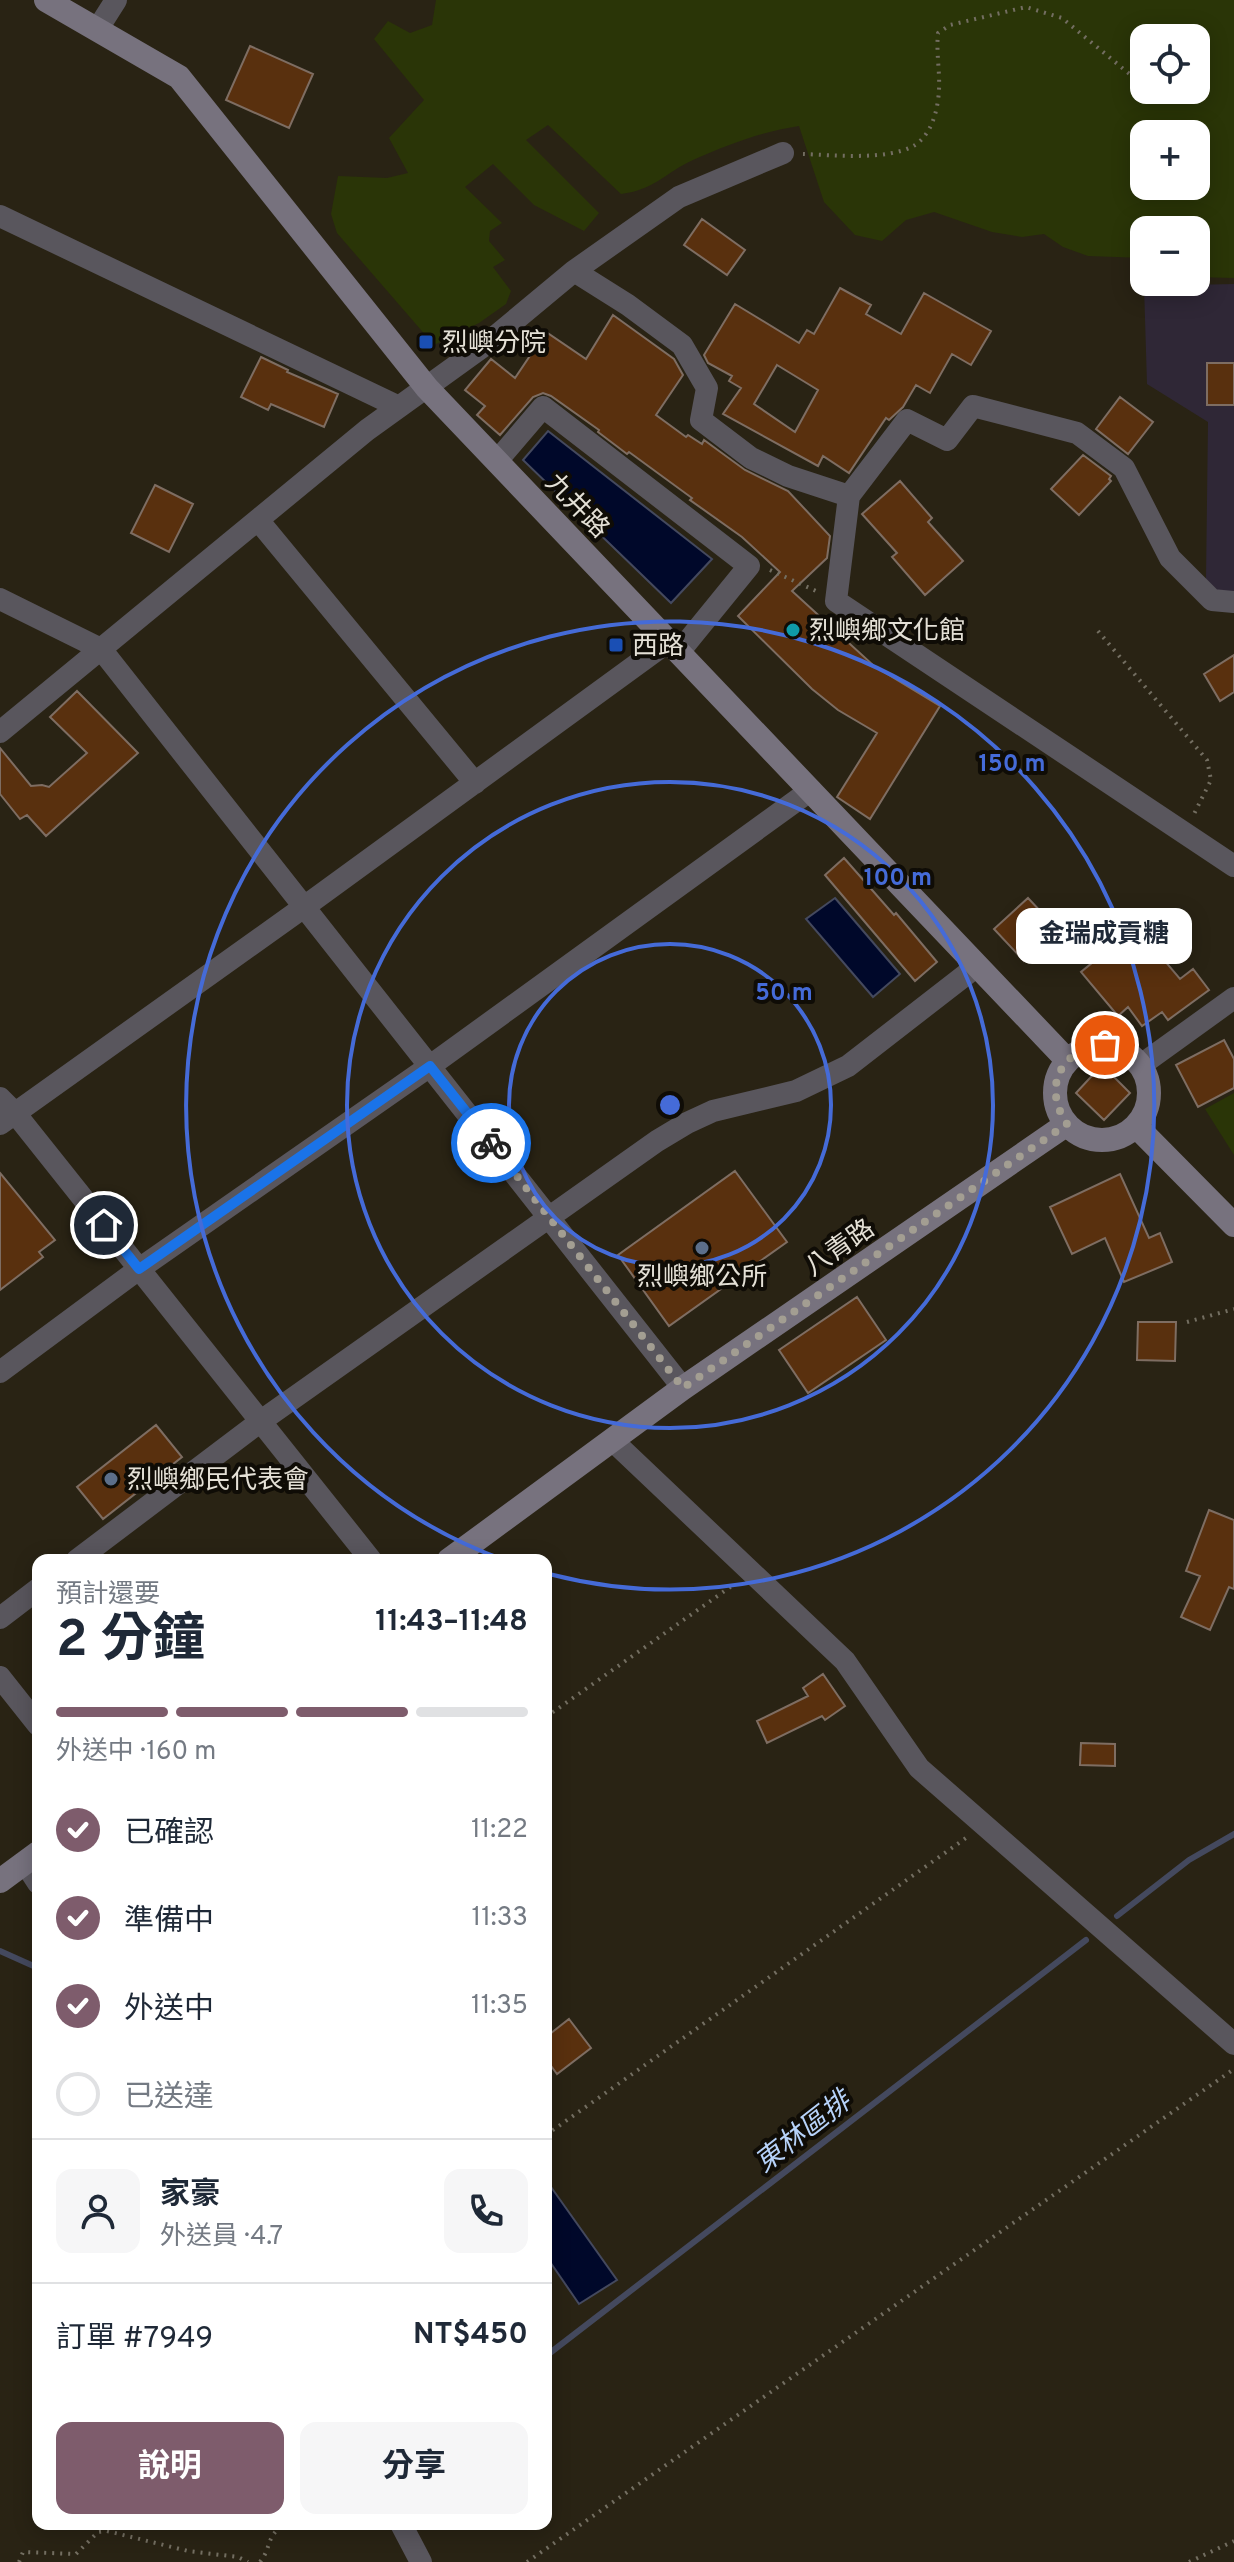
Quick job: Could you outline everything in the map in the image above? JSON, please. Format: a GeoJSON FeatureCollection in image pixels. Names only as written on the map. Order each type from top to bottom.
{"type":"FeatureCollection","features":[{"type":"Feature","properties":{"kind":"main road","name":"九井路"},"geometry":{"type":"LineString","coordinates":[[46,0],[179,77],[427,388],[1067,1060]]}},
{"type":"Feature","properties":{"kind":"main road"},"geometry":{"type":"LineString","coordinates":[[1105,1045],[1132,1055],[1141,1065],[1150,1090],[1149,1103],[1136,1126],[1123,1135],[1094,1139],[1079,1134],[1059,1113],[1055,1085],[1067,1060],[1092,1046],[1105,1045]]}},
{"type":"Feature","properties":{"kind":"main road","name":"八青路"},"geometry":{"type":"LineString","coordinates":[[457,1554],[683,1388],[1067,1124]]}},
{"type":"Feature","properties":{"kind":"main road"},"geometry":{"type":"LineString","coordinates":[[1136,1126],[1234,1225]]}},
{"type":"Feature","properties":{"kind":"main road"},"geometry":{"type":"LineString","coordinates":[[0,1861],[32,1866]]}},
{"type":"Feature","properties":{"kind":"main road"},"geometry":{"type":"LineString","coordinates":[[0,1881],[32,1867]]}},
{"type":"Feature","properties":{"kind":"street"},"geometry":{"type":"LineString","coordinates":[[97,30],[116,0]]}},
{"type":"Feature","properties":{"kind":"street"},"geometry":{"type":"LineString","coordinates":[[0,732],[367,430],[485,345],[574,271],[679,197],[783,153]]}},
{"type":"Feature","properties":{"kind":"street"},"geometry":{"type":"LineString","coordinates":[[0,216],[399,407]]}},
{"type":"Feature","properties":{"kind":"street"},"geometry":{"type":"LineString","coordinates":[[574,271],[628,305],[682,345],[707,388],[701,420],[751,458],[788,476],[849,496]]}},
{"type":"Feature","properties":{"kind":"street"},"geometry":{"type":"LineString","coordinates":[[1234,602],[1212,600],[1170,558],[1124,468],[1077,433],[973,406],[947,440],[907,420],[849,496],[836,601],[1234,866]]}},
{"type":"Feature","properties":{"kind":"street"},"geometry":{"type":"LineString","coordinates":[[366,1554],[139,1269],[5,1111],[304,907],[475,783],[674,647],[749,566],[543,407],[497,461]]}},
{"type":"Feature","properties":{"kind":"street"},"geometry":{"type":"LineString","coordinates":[[258,520],[475,783]]}},
{"type":"Feature","properties":{"kind":"street"},"geometry":{"type":"LineString","coordinates":[[0,599],[101,649],[683,1388]]}},
{"type":"Feature","properties":{"kind":"street"},"geometry":{"type":"LineString","coordinates":[[0,1372],[139,1269],[430,1066],[811,790]]}},
{"type":"Feature","properties":{"kind":"street"},"geometry":{"type":"LineString","coordinates":[[85,1554],[261,1421],[548,1216],[687,1123],[713,1111],[796,1091],[848,1066],[977,966]]}},
{"type":"Feature","properties":{"kind":"street"},"geometry":{"type":"LineString","coordinates":[[1141,1065],[1234,998]]}},
{"type":"Feature","properties":{"kind":"street"},"geometry":{"type":"LineString","coordinates":[[612,1440],[845,1661],[919,1768],[1234,2044]]}},
{"type":"Feature","properties":{"kind":"street"},"geometry":{"type":"LineString","coordinates":[[0,1618],[32,1594]]}},
{"type":"Feature","properties":{"kind":"street"},"geometry":{"type":"LineString","coordinates":[[0,1677],[32,1717]]}},
{"type":"Feature","properties":{"kind":"street"},"geometry":{"type":"LineString","coordinates":[[404,2530],[421,2562]]}},
{"type":"Feature","properties":{"kind":"path"},"geometry":{"type":"LineString","coordinates":[[783,153],[884,155],[916,145],[934,121],[939,88],[938,33],[950,25],[1026,7],[1062,18],[1130,75]]}},
{"type":"Feature","properties":{"kind":"path"},"geometry":{"type":"LineString","coordinates":[[749,566],[778,571],[836,601]]}},
{"type":"Feature","properties":{"kind":"path"},"geometry":{"type":"LineString","coordinates":[[1098,631],[1207,760],[1211,780],[1184,833]]}},
{"type":"Feature","properties":{"kind":"path"},"geometry":{"type":"LineString","coordinates":[[1187,1322],[1234,1309]]}},
{"type":"Feature","properties":{"kind":"path"},"geometry":{"type":"LineString","coordinates":[[552,1713],[751,1572]]}},
{"type":"Feature","properties":{"kind":"path"},"geometry":{"type":"LineString","coordinates":[[552,2131],[985,1826]]}},
{"type":"Feature","properties":{"kind":"path"},"geometry":{"type":"LineString","coordinates":[[527,2562],[1234,2069]]}},
{"type":"Feature","properties":{"kind":"path"},"geometry":{"type":"LineString","coordinates":[[260,2562],[264,2558],[269,2537],[277,2530]]}},
{"type":"Feature","properties":{"kind":"path"},"geometry":{"type":"LineString","coordinates":[[19,2562],[23,2552],[76,2554],[98,2532],[107,2531],[188,2551],[238,2557],[248,2562]]}},
{"type":"Feature","properties":{"kind":"path"},"geometry":{"type":"LineString","coordinates":[[1189,2562],[1234,2541]]}},
{"type":"Feature","properties":{"kind":"shaded area"},"geometry":{"type":"Polygon","coordinates":[[[1234,284],[1234,597],[1220,596],[1206,579],[1208,422],[1147,384],[1144,296],[1210,296],[1210,285],[1234,284]]]}},
{"type":"Feature","properties":{"kind":"green space"},"geometry":{"type":"Polygon","coordinates":[[[436,0],[1234,0],[1234,278],[1210,277],[1210,216],[1130,216],[1130,258],[1088,256],[1063,247],[1044,234],[1022,237],[992,232],[934,212],[906,220],[882,241],[855,235],[824,202],[799,126],[732,144],[683,165],[651,185],[621,194],[548,125],[526,140],[599,213],[584,231],[534,205],[493,164],[465,187],[502,223],[490,231],[489,241],[505,260],[493,267],[511,291],[506,304],[479,323],[434,345],[337,233],[331,214],[338,176],[387,178],[408,173],[389,138],[424,100],[374,39],[388,21],[410,33],[432,25],[436,0]]]}},
{"type":"Feature","properties":{"kind":"green space"},"geometry":{"type":"Polygon","coordinates":[[[1234,1093],[1234,1155],[1205,1109],[1234,1093]]]}},
{"type":"Feature","properties":{"kind":"water"},"geometry":{"type":"Polygon","coordinates":[[[548,431],[712,559],[671,603],[523,460],[548,431]]]}},
{"type":"Feature","properties":{"kind":"water"},"geometry":{"type":"Polygon","coordinates":[[[835,898],[900,974],[873,997],[806,919],[835,898]]]}},
{"type":"Feature","properties":{"kind":"water"},"geometry":{"type":"Polygon","coordinates":[[[552,2188],[617,2280],[579,2304],[552,2265],[552,2188]]]}},
{"type":"Feature","properties":{"kind":"building"},"geometry":{"type":"Polygon","coordinates":[[[250,46],[313,74],[289,128],[226,100],[250,46]]]}},
{"type":"Feature","properties":{"kind":"building"},"geometry":{"type":"Polygon","coordinates":[[[702,219],[745,250],[727,275],[684,245],[702,219]]]}},
{"type":"Feature","properties":{"kind":"building"},"geometry":{"type":"Polygon","coordinates":[[[840,288],[871,305],[866,314],[901,334],[924,293],[991,331],[971,365],[952,354],[930,393],[916,385],[903,407],[889,420],[886,418],[849,473],[823,456],[818,466],[723,414],[741,388],[729,381],[732,376],[708,363],[704,355],[735,304],[799,343],[807,330],[814,334],[840,288]],[[777,365],[754,404],[795,432],[818,390],[777,365]]]}},
{"type":"Feature","properties":{"kind":"building"},"geometry":{"type":"Polygon","coordinates":[[[613,315],[674,359],[683,375],[656,415],[686,437],[688,435],[702,444],[704,440],[745,470],[788,491],[830,536],[827,558],[792,591],[874,666],[940,706],[870,819],[837,797],[877,733],[838,710],[812,689],[738,616],[780,572],[742,537],[690,500],[692,498],[629,452],[627,454],[551,396],[543,393],[533,397],[500,435],[477,415],[485,406],[465,390],[491,359],[515,378],[546,332],[586,359],[613,315]]]}},
{"type":"Feature","properties":{"kind":"building"},"geometry":{"type":"Polygon","coordinates":[[[261,357],[338,394],[324,427],[271,404],[268,410],[241,397],[261,357]]]}},
{"type":"Feature","properties":{"kind":"building"},"geometry":{"type":"Polygon","coordinates":[[[1207,363],[1234,363],[1234,405],[1207,405],[1207,363]]]}},
{"type":"Feature","properties":{"kind":"building"},"geometry":{"type":"Polygon","coordinates":[[[1120,397],[1153,422],[1128,454],[1096,429],[1120,397]]]}},
{"type":"Feature","properties":{"kind":"building"},"geometry":{"type":"Polygon","coordinates":[[[1083,455],[1111,476],[1111,481],[1079,515],[1051,489],[1083,455]]]}},
{"type":"Feature","properties":{"kind":"building"},"geometry":{"type":"Polygon","coordinates":[[[900,481],[932,518],[928,522],[963,561],[925,595],[892,557],[897,553],[862,514],[900,481]]]}},
{"type":"Feature","properties":{"kind":"building"},"geometry":{"type":"Polygon","coordinates":[[[155,485],[193,504],[169,552],[131,533],[155,485]]]}},
{"type":"Feature","properties":{"kind":"building"},"geometry":{"type":"Polygon","coordinates":[[[1234,655],[1234,692],[1220,701],[1204,674],[1234,655]]]}},
{"type":"Feature","properties":{"kind":"building"},"geometry":{"type":"Polygon","coordinates":[[[77,691],[138,753],[46,836],[27,815],[20,819],[0,794],[0,748],[31,786],[49,787],[87,753],[50,717],[77,691]]]}},
{"type":"Feature","properties":{"kind":"building"},"geometry":{"type":"Polygon","coordinates":[[[844,858],[937,962],[915,981],[825,875],[844,858]]]}},
{"type":"Feature","properties":{"kind":"building"},"geometry":{"type":"Polygon","coordinates":[[[1028,898],[1058,930],[1024,961],[994,929],[1028,898]]]}},
{"type":"Feature","properties":{"kind":"building"},"geometry":{"type":"Polygon","coordinates":[[[1136,927],[1180,979],[1193,969],[1209,990],[1168,1020],[1162,1012],[1142,1026],[1128,1007],[1118,1016],[1081,972],[1136,927]]]}},
{"type":"Feature","properties":{"kind":"building"},"geometry":{"type":"Polygon","coordinates":[[[1224,1040],[1234,1059],[1234,1088],[1198,1107],[1176,1065],[1224,1040]]]}},
{"type":"Feature","properties":{"kind":"building"},"geometry":{"type":"Polygon","coordinates":[[[1102,1065],[1130,1093],[1104,1120],[1076,1093],[1102,1065]]]}},
{"type":"Feature","properties":{"kind":"building","name":"烈嶼鄉公所"},"geometry":{"type":"Polygon","coordinates":[[[735,1171],[787,1242],[669,1326],[618,1255],[735,1171]]]}},
{"type":"Feature","properties":{"kind":"building"},"geometry":{"type":"Polygon","coordinates":[[[0,1173],[55,1240],[39,1252],[43,1257],[0,1290],[0,1173]]]}},
{"type":"Feature","properties":{"kind":"building"},"geometry":{"type":"Polygon","coordinates":[[[1120,1174],[1149,1238],[1160,1233],[1172,1262],[1124,1282],[1105,1238],[1072,1254],[1050,1207],[1120,1174]]]}},
{"type":"Feature","properties":{"kind":"building"},"geometry":{"type":"Polygon","coordinates":[[[857,1297],[886,1340],[808,1393],[779,1350],[857,1297]]]}},
{"type":"Feature","properties":{"kind":"building"},"geometry":{"type":"Polygon","coordinates":[[[1138,1322],[1176,1322],[1175,1361],[1137,1360],[1138,1322]]]}},
{"type":"Feature","properties":{"kind":"building"},"geometry":{"type":"Polygon","coordinates":[[[156,1425],[182,1457],[103,1519],[77,1487],[156,1425]]]}},
{"type":"Feature","properties":{"kind":"building"},"geometry":{"type":"Polygon","coordinates":[[[1209,1510],[1234,1520],[1234,1589],[1229,1587],[1210,1630],[1181,1617],[1200,1576],[1186,1571],[1209,1510]]]}},
{"type":"Feature","properties":{"kind":"building"},"geometry":{"type":"Polygon","coordinates":[[[823,1674],[845,1706],[825,1720],[822,1716],[767,1743],[757,1721],[808,1696],[803,1688],[823,1674]]]}},
{"type":"Feature","properties":{"kind":"building"},"geometry":{"type":"Polygon","coordinates":[[[1081,1743],[1115,1744],[1115,1766],[1080,1765],[1081,1743]]]}},
{"type":"Feature","properties":{"kind":"building"},"geometry":{"type":"Polygon","coordinates":[[[569,2019],[591,2048],[557,2074],[552,2067],[552,2032],[569,2019]]]}},
{"type":"Feature","properties":{"kind":"waterway","name":"東林區排"},"geometry":{"type":"LineString","coordinates":[[1117,1916],[1189,1860],[1234,1834]]}},
{"type":"Feature","properties":{"kind":"waterway","name":"東林區排"},"geometry":{"type":"LineString","coordinates":[[552,2351],[1086,1940]]}},
{"type":"Feature","properties":{"kind":"waterway","name":"東林區排"},"geometry":{"type":"LineString","coordinates":[[0,1951],[32,1965]]}},
{"type":"Feature","properties":{"kind":"way so far"},"geometry":{"type":"LineString","coordinates":[[491,1143],[683,1388],[1067,1124],[1059,1113],[1055,1099],[1055,1085],[1060,1072],[1067,1060],[1079,1052],[1092,1046],[1105,1045]]}},
{"type":"Feature","properties":{"kind":"place","name":"烈嶼分院"},"geometry":{"type":"Point","coordinates":[426,342]}},
{"type":"Feature","properties":{"kind":"place","name":"烈嶼鄉文化館"},"geometry":{"type":"Point","coordinates":[793,630]}},
{"type":"Feature","properties":{"kind":"place","name":"西路"},"geometry":{"type":"Point","coordinates":[616,645]}},
{"type":"Feature","properties":{"kind":"place","name":"金瑞成貢糖"},"geometry":{"type":"Point","coordinates":[1105,1045]}},
{"type":"Feature","properties":{"kind":"place","name":"烈嶼鄉公所"},"geometry":{"type":"Point","coordinates":[702,1248]}},
{"type":"Feature","properties":{"kind":"place","name":"烈嶼鄉民代表會"},"geometry":{"type":"Point","coordinates":[111,1479]}},
{"type":"Feature","properties":{"kind":"route"},"geometry":{"type":"LineString","coordinates":[[104,1225],[139,1269],[430,1066],[491,1143]]}}]}
